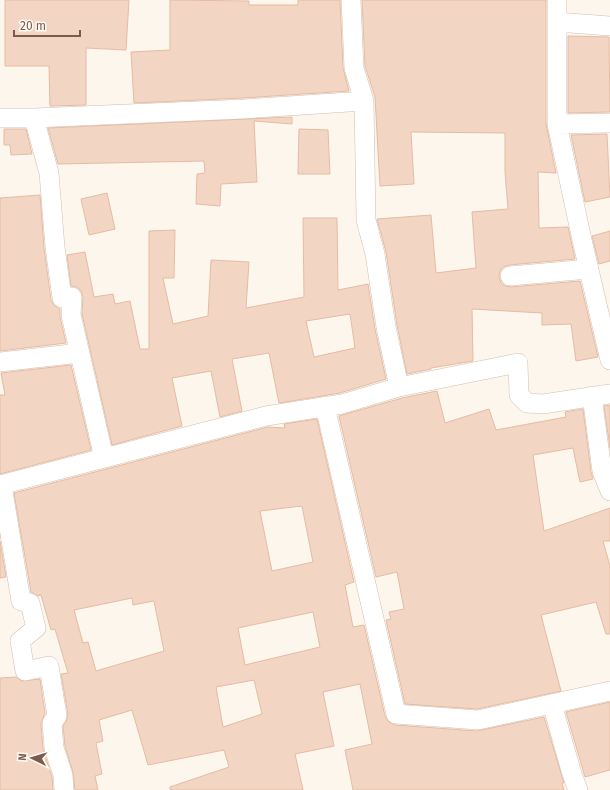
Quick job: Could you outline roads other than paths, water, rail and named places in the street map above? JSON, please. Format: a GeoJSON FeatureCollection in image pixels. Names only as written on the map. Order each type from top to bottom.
{"type":"FeatureCollection","features":[{"type":"Feature","properties":{"kind":"street"},"geometry":{"type":"LineString","coordinates":[[351,0],[354,68],[364,101],[366,220],[375,254],[386,327],[399,387]]}},
{"type":"Feature","properties":{"kind":"street"},"geometry":{"type":"LineString","coordinates":[[557,0],[557,124],[610,360]]}},
{"type":"Feature","properties":{"kind":"street"},"geometry":{"type":"LineString","coordinates":[[557,22],[610,26]]}},
{"type":"Feature","properties":{"kind":"street"},"geometry":{"type":"LineString","coordinates":[[0,118],[34,118],[244,109],[364,101]]}},
{"type":"Feature","properties":{"kind":"street"},"geometry":{"type":"LineString","coordinates":[[34,118],[49,173],[55,247],[62,298],[72,297],[71,315],[104,458]]}},
{"type":"Feature","properties":{"kind":"street"},"geometry":{"type":"LineString","coordinates":[[557,124],[609,128]]}},
{"type":"Feature","properties":{"kind":"street"},"geometry":{"type":"LineString","coordinates":[[510,276],[589,269]]}},
{"type":"Feature","properties":{"kind":"street"},"geometry":{"type":"LineString","coordinates":[[0,362],[80,353]]}},
{"type":"Feature","properties":{"kind":"street"},"geometry":{"type":"LineString","coordinates":[[64,790],[63,775],[54,748],[52,723],[56,716],[49,666],[25,671],[20,641],[36,628],[30,603],[21,601],[1,485],[266,416],[342,404],[399,387],[518,363],[519,395],[527,404],[543,404],[601,395],[602,471],[610,491]]}},
{"type":"Feature","properties":{"kind":"street"},"geometry":{"type":"LineString","coordinates":[[325,406],[396,714],[478,720],[610,691]]}},
{"type":"Feature","properties":{"kind":"street"},"geometry":{"type":"LineString","coordinates":[[552,704],[578,790]]}}]}
